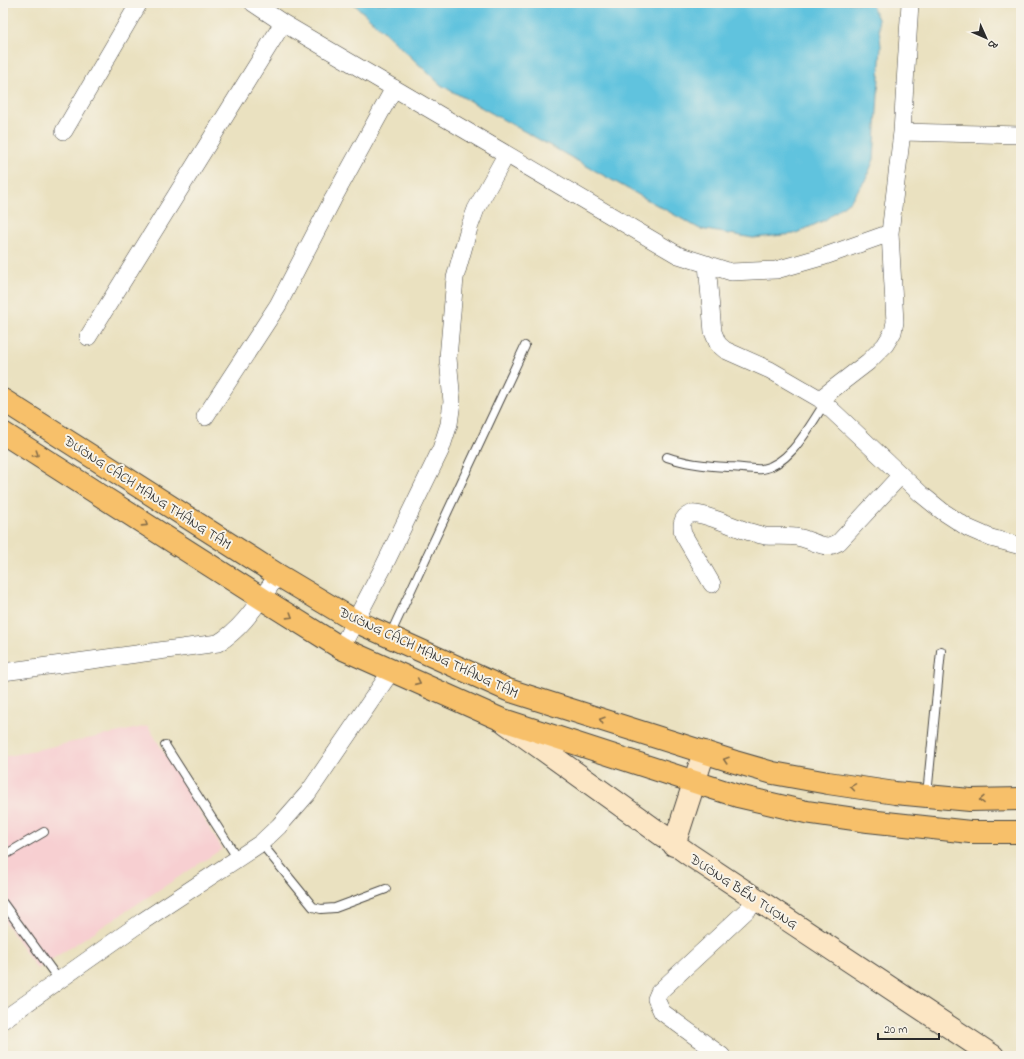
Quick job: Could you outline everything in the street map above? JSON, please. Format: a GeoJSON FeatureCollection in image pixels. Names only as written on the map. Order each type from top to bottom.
{"type":"FeatureCollection","features":[{"type":"Feature","properties":{"kind":"highway","name":"ĐƯỜNG CÁCH MẠNG THÁNG TÁM"},"geometry":{"type":"LineString","coordinates":[[3,400],[278,576],[355,621],[508,690],[773,773],[895,793],[970,800],[1021,799]]}},
{"type":"Feature","properties":{"kind":"highway","name":"ĐƯỜNG CÁCH MẠNG THÁNG TÁM"},"geometry":{"type":"LineString","coordinates":[[3,433],[341,648],[500,719],[738,796],[806,812],[868,821],[970,832],[1021,832]]}},
{"type":"Feature","properties":{"kind":"street"},"geometry":{"type":"LineString","coordinates":[[64,131],[139,3]]}},
{"type":"Feature","properties":{"kind":"street"},"geometry":{"type":"LineString","coordinates":[[253,3],[283,23],[678,255],[731,272],[776,270],[825,256],[890,233]]}},
{"type":"Feature","properties":{"kind":"street"},"geometry":{"type":"LineString","coordinates":[[822,401],[885,346],[893,332],[895,322],[890,233],[902,132],[910,3]]}},
{"type":"Feature","properties":{"kind":"street"},"geometry":{"type":"LineString","coordinates":[[88,336],[283,23]]}},
{"type":"Feature","properties":{"kind":"street"},"geometry":{"type":"LineString","coordinates":[[205,417],[278,305],[333,199],[394,88]]}},
{"type":"Feature","properties":{"kind":"street"},"geometry":{"type":"LineString","coordinates":[[902,132],[1021,135]]}},
{"type":"Feature","properties":{"kind":"street"},"geometry":{"type":"LineString","coordinates":[[341,648],[384,566],[441,449],[447,430],[452,402],[448,358],[455,278],[467,234],[474,215],[506,154]]}},
{"type":"Feature","properties":{"kind":"street"},"geometry":{"type":"LineString","coordinates":[[708,264],[713,332],[718,344],[725,350],[770,370],[822,401],[942,511],[968,528],[991,538],[1021,546]]}},
{"type":"Feature","properties":{"kind":"street"},"geometry":{"type":"LineString","coordinates":[[712,584],[683,534],[681,526],[683,520],[687,516],[691,514],[700,514],[764,536],[803,538],[826,546],[831,546],[839,542],[901,475]]}},
{"type":"Feature","properties":{"kind":"street"},"geometry":{"type":"LineString","coordinates":[[3,672],[218,643],[230,637],[239,627],[278,576]]}},
{"type":"Feature","properties":{"kind":"street"},"geometry":{"type":"LineString","coordinates":[[3,1020],[143,921],[261,843],[279,826],[308,793],[392,670]]}},
{"type":"Feature","properties":{"kind":"street","name":"ĐƯỜNG BẾN TƯỢNG"},"geometry":{"type":"LineString","coordinates":[[500,719],[674,845],[993,1056]]}},
{"type":"Feature","properties":{"kind":"street"},"geometry":{"type":"LineString","coordinates":[[674,845],[704,752]]}},
{"type":"Feature","properties":{"kind":"street"},"geometry":{"type":"LineString","coordinates":[[722,1056],[662,1012],[656,1000],[659,992],[758,900]]}},
{"type":"Feature","properties":{"kind":"lane"},"geometry":{"type":"LineString","coordinates":[[389,637],[526,346]]}},
{"type":"Feature","properties":{"kind":"lane"},"geometry":{"type":"LineString","coordinates":[[668,457],[679,461],[708,466],[762,469],[778,462],[797,446],[822,401]]}},
{"type":"Feature","properties":{"kind":"lane"},"geometry":{"type":"LineString","coordinates":[[927,796],[941,651]]}},
{"type":"Feature","properties":{"kind":"lane"},"geometry":{"type":"LineString","coordinates":[[164,745],[238,859]]}},
{"type":"Feature","properties":{"kind":"lane"},"geometry":{"type":"LineString","coordinates":[[3,856],[44,832]]}},
{"type":"Feature","properties":{"kind":"lane"},"geometry":{"type":"LineString","coordinates":[[261,843],[313,906],[321,909],[335,908],[386,889]]}},
{"type":"Feature","properties":{"kind":"lane"},"geometry":{"type":"LineString","coordinates":[[3,903],[59,980]]}},
{"type":"Feature","properties":{"kind":"shaded area"},"geometry":{"type":"Polygon","coordinates":[[[148,726],[222,849],[37,969],[3,919],[3,757],[148,726]]]}},
{"type":"Feature","properties":{"kind":"water"},"geometry":{"type":"Polygon","coordinates":[[[353,3],[871,3],[878,19],[881,46],[874,159],[866,179],[851,200],[825,220],[794,234],[753,238],[700,229],[441,85],[353,3]]]}}]}
